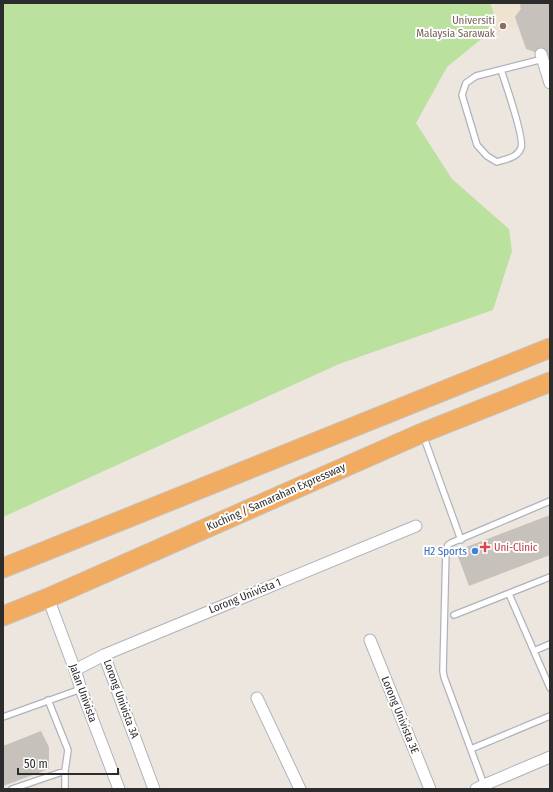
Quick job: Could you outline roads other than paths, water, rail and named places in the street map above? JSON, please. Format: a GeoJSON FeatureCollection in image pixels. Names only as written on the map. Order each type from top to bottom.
{"type":"FeatureCollection","features":[{"type":"Feature","properties":{"kind":"highway"},"geometry":{"type":"LineString","coordinates":[[3,568],[550,348]]}},
{"type":"Feature","properties":{"kind":"highway","name":"Kuching / Samarahan Expressway"},"geometry":{"type":"LineString","coordinates":[[3,616],[48,598],[422,433],[550,382]]}},
{"type":"Feature","properties":{"kind":"street"},"geometry":{"type":"LineString","coordinates":[[542,56],[550,83]]}},
{"type":"Feature","properties":{"kind":"street","name":"Lorong Univista 1"},"geometry":{"type":"LineString","coordinates":[[75,670],[104,654],[416,526]]}},
{"type":"Feature","properties":{"kind":"street","name":"Jalan Univista"},"geometry":{"type":"LineString","coordinates":[[48,598],[119,789]]}},
{"type":"Feature","properties":{"kind":"street","name":"Lorong Univista 3E"},"geometry":{"type":"LineString","coordinates":[[370,640],[430,789]]}},
{"type":"Feature","properties":{"kind":"street","name":"Lorong Univista 3A"},"geometry":{"type":"LineString","coordinates":[[104,654],[154,789]]}},
{"type":"Feature","properties":{"kind":"street"},"geometry":{"type":"LineString","coordinates":[[257,698],[300,789]]}},
{"type":"Feature","properties":{"kind":"street"},"geometry":{"type":"LineString","coordinates":[[480,787],[550,757]]}},
{"type":"Feature","properties":{"kind":"lane"},"geometry":{"type":"LineString","coordinates":[[501,70],[521,135],[521,148],[514,157],[497,162],[487,156],[477,145],[462,95],[466,83],[476,76],[501,70],[542,56]]}},
{"type":"Feature","properties":{"kind":"lane"},"geometry":{"type":"LineString","coordinates":[[422,433],[461,540]]}},
{"type":"Feature","properties":{"kind":"lane"},"geometry":{"type":"LineString","coordinates":[[480,787],[471,750],[443,671],[446,550],[448,545],[452,543],[550,501]]}},
{"type":"Feature","properties":{"kind":"lane"},"geometry":{"type":"LineString","coordinates":[[454,615],[550,577]]}},
{"type":"Feature","properties":{"kind":"lane"},"geometry":{"type":"LineString","coordinates":[[509,594],[550,688]]}},
{"type":"Feature","properties":{"kind":"lane"},"geometry":{"type":"LineString","coordinates":[[534,651],[550,644]]}},
{"type":"Feature","properties":{"kind":"lane"},"geometry":{"type":"LineString","coordinates":[[3,717],[81,689]]}},
{"type":"Feature","properties":{"kind":"lane"},"geometry":{"type":"LineString","coordinates":[[48,700],[68,750],[65,789]]}},
{"type":"Feature","properties":{"kind":"lane"},"geometry":{"type":"LineString","coordinates":[[471,750],[550,716]]}},
{"type":"Feature","properties":{"kind":"lane"},"geometry":{"type":"LineString","coordinates":[[12,789],[66,771]]}},
{"type":"Feature","properties":{"kind":"tunnel"},"geometry":{"type":"LineString","coordinates":[[525,3],[541,54]]}},
{"type":"Feature","properties":{"kind":"place","name":"Universiti Malaysia Sarawak"},"geometry":{"type":"Point","coordinates":[503,26]}},
{"type":"Feature","properties":{"kind":"place","name":"Uni-Clinic"},"geometry":{"type":"Point","coordinates":[485,547]}},
{"type":"Feature","properties":{"kind":"place","name":"H2 Sports"},"geometry":{"type":"Point","coordinates":[475,551]}}]}
